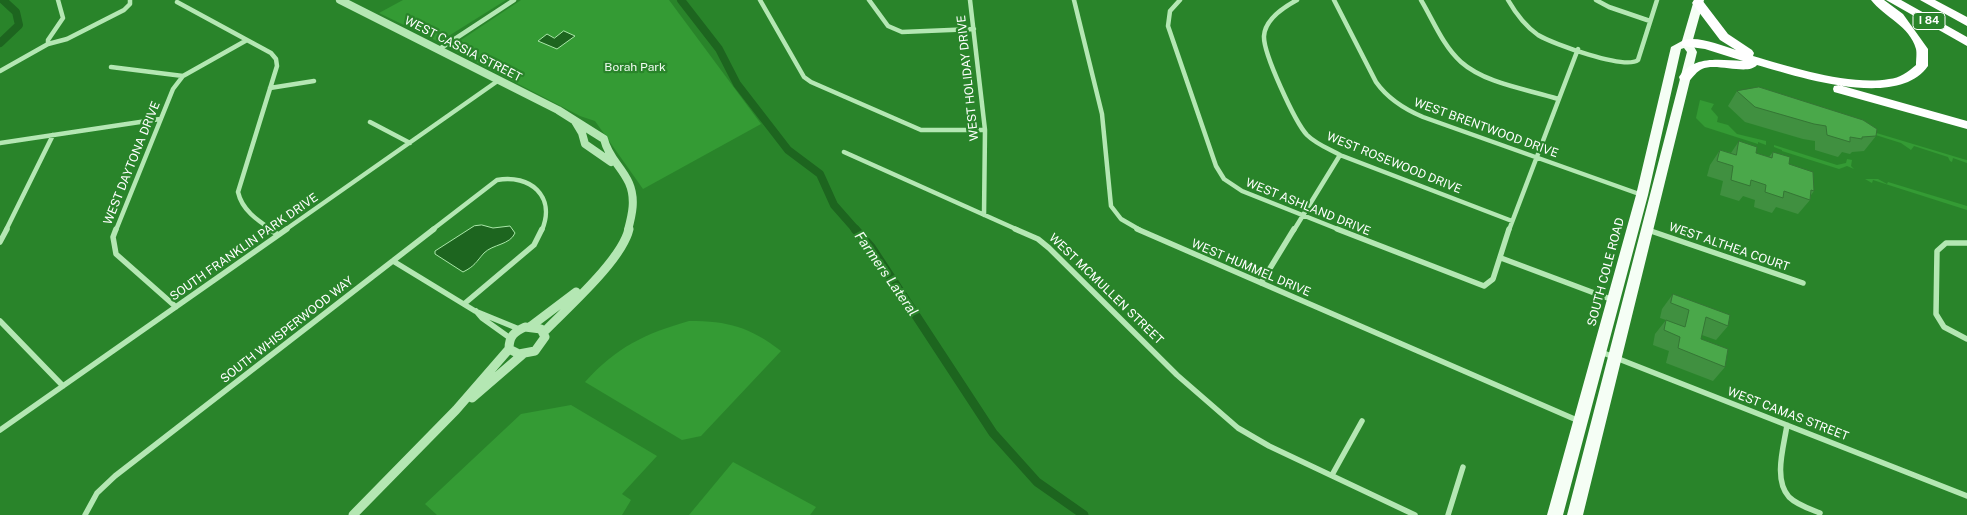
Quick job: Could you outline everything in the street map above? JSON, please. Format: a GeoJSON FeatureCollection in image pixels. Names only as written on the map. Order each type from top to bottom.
{"type":"FeatureCollection","features":[{"type":"Feature","properties":{"kind":"highway"},"geometry":{"type":"LineString","coordinates":[[1687,43],[1706,45],[1835,81],[1860,84],[1892,83],[1907,79],[1922,66],[1922,49],[1898,17],[1877,0]]}},
{"type":"Feature","properties":{"kind":"highway","name":"I 84"},"geometry":{"type":"LineString","coordinates":[[1892,0],[1967,42]]}},
{"type":"Feature","properties":{"kind":"highway","name":"I 84"},"geometry":{"type":"LineString","coordinates":[[1926,0],[1967,22]]}},
{"type":"Feature","properties":{"kind":"highway"},"geometry":{"type":"LineString","coordinates":[[1699,1],[1724,37],[1742,50],[1772,64]]}},
{"type":"Feature","properties":{"kind":"highway"},"geometry":{"type":"LineString","coordinates":[[1687,43],[1704,51],[1967,125]]}},
{"type":"Feature","properties":{"kind":"highway"},"geometry":{"type":"LineString","coordinates":[[1686,77],[1696,66],[1710,63],[1755,65]]}},
{"type":"Feature","properties":{"kind":"highway"},"geometry":{"type":"LineString","coordinates":[[1897,105],[1967,131]]}},
{"type":"Feature","properties":{"kind":"main road","name":"SOUTH COLE ROAD"},"geometry":{"type":"LineString","coordinates":[[1575,515],[1686,77],[1692,52],[1687,43],[1699,1]]}},
{"type":"Feature","properties":{"kind":"main road","name":"SOUTH COLE ROAD"},"geometry":{"type":"LineString","coordinates":[[1555,515],[1642,195],[1676,47],[1687,43]]}},
{"type":"Feature","properties":{"kind":"main road"},"geometry":{"type":"LineString","coordinates":[[1624,264],[1629,268],[1628,281],[1634,288]]}},
{"type":"Feature","properties":{"kind":"street"},"geometry":{"type":"LineString","coordinates":[[48,44],[48,40],[63,18],[58,0]]}},
{"type":"Feature","properties":{"kind":"street"},"geometry":{"type":"LineString","coordinates":[[0,71],[48,44],[68,39],[124,10],[130,4],[130,0]]}},
{"type":"Feature","properties":{"kind":"street","name":"WEST CASSIA STREET"},"geometry":{"type":"LineString","coordinates":[[340,0],[558,110],[603,137],[606,149],[629,184],[633,208],[627,236],[607,266],[590,283]]}},
{"type":"Feature","properties":{"kind":"street"},"geometry":{"type":"LineString","coordinates":[[438,50],[514,0]]}},
{"type":"Feature","properties":{"kind":"street"},"geometry":{"type":"LineString","coordinates":[[760,0],[804,77],[811,82],[922,130],[931,132],[985,130]]}},
{"type":"Feature","properties":{"kind":"street"},"geometry":{"type":"LineString","coordinates":[[869,0],[888,26],[902,32],[974,29]]}},
{"type":"Feature","properties":{"kind":"street","name":"WEST HOLIDAY DRIVE"},"geometry":{"type":"LineString","coordinates":[[970,0],[985,130],[984,215]]}},
{"type":"Feature","properties":{"kind":"street","name":"WEST HUMMEL DRIVE"},"geometry":{"type":"LineString","coordinates":[[1074,0],[1102,114],[1110,198],[1115,214],[1134,228],[1581,422]]}},
{"type":"Feature","properties":{"kind":"street","name":"WEST ASHLAND DRIVE"},"geometry":{"type":"LineString","coordinates":[[1180,0],[1170,9],[1168,26],[1219,172],[1224,179],[1242,191],[1471,284],[1484,286],[1493,279],[1501,258]]}},
{"type":"Feature","properties":{"kind":"street","name":"WEST ROSEWOOD DRIVE"},"geometry":{"type":"LineString","coordinates":[[1297,0],[1272,18],[1267,24],[1264,37],[1265,44],[1296,120],[1306,134],[1321,146],[1512,221]]}},
{"type":"Feature","properties":{"kind":"street","name":"WEST BRENTWOOD DRIVE"},"geometry":{"type":"LineString","coordinates":[[1334,0],[1376,82],[1396,103],[1423,117],[1656,200]]}},
{"type":"Feature","properties":{"kind":"street"},"geometry":{"type":"LineString","coordinates":[[1421,0],[1455,55],[1467,67],[1486,76],[1558,99]]}},
{"type":"Feature","properties":{"kind":"street"},"geometry":{"type":"LineString","coordinates":[[1508,0],[1523,23],[1531,30],[1553,42],[1624,63],[1634,63],[1638,60],[1657,0]]}},
{"type":"Feature","properties":{"kind":"street"},"geometry":{"type":"LineString","coordinates":[[1596,0],[1609,7],[1650,22]]}},
{"type":"Feature","properties":{"kind":"street"},"geometry":{"type":"LineString","coordinates":[[177,2],[271,53],[276,59],[270,88],[238,192],[239,201],[245,209],[278,235]]}},
{"type":"Feature","properties":{"kind":"street","name":"WEST DAYTONA DRIVE"},"geometry":{"type":"LineString","coordinates":[[176,307],[116,254],[113,237],[173,89],[183,76],[247,40]]}},
{"type":"Feature","properties":{"kind":"street"},"geometry":{"type":"LineString","coordinates":[[1578,49],[1512,221],[1501,258],[1614,300]]}},
{"type":"Feature","properties":{"kind":"street"},"geometry":{"type":"LineString","coordinates":[[111,67],[183,76]]}},
{"type":"Feature","properties":{"kind":"street","name":"SOUTH FRANKLIN PARK DRIVE"},"geometry":{"type":"LineString","coordinates":[[0,430],[499,80]]}},
{"type":"Feature","properties":{"kind":"street"},"geometry":{"type":"LineString","coordinates":[[270,88],[314,82]]}},
{"type":"Feature","properties":{"kind":"street"},"geometry":{"type":"LineString","coordinates":[[0,143],[160,119]]}},
{"type":"Feature","properties":{"kind":"street"},"geometry":{"type":"LineString","coordinates":[[574,120],[586,144],[618,168]]}},
{"type":"Feature","properties":{"kind":"street"},"geometry":{"type":"LineString","coordinates":[[370,122],[410,143]]}},
{"type":"Feature","properties":{"kind":"street"},"geometry":{"type":"LineString","coordinates":[[0,242],[53,135]]}},
{"type":"Feature","properties":{"kind":"street","name":"WEST MCMULLEN STREET"},"geometry":{"type":"LineString","coordinates":[[844,152],[1038,239],[1177,375],[1238,428],[1269,446],[1416,515]]}},
{"type":"Feature","properties":{"kind":"street"},"geometry":{"type":"LineString","coordinates":[[1260,283],[1340,154]]}},
{"type":"Feature","properties":{"kind":"street","name":"SOUTH WHISPERWOOD WAY"},"geometry":{"type":"LineString","coordinates":[[85,515],[97,493],[116,476],[497,180],[514,177],[525,181],[538,190],[547,214],[541,232],[534,245],[464,304]]}},
{"type":"Feature","properties":{"kind":"street"},"geometry":{"type":"LineString","coordinates":[[0,228],[7,227]]}},
{"type":"Feature","properties":{"kind":"street","name":"WEST ALTHEA COURT"},"geometry":{"type":"LineString","coordinates":[[1648,229],[1803,283]]}},
{"type":"Feature","properties":{"kind":"street"},"geometry":{"type":"LineString","coordinates":[[1967,243],[1947,242],[1940,245],[1937,251],[1936,314],[1944,327],[1967,338]]}},
{"type":"Feature","properties":{"kind":"street"},"geometry":{"type":"LineString","coordinates":[[393,261],[475,311],[520,329],[531,326],[590,283]]}},
{"type":"Feature","properties":{"kind":"street"},"geometry":{"type":"LineString","coordinates":[[544,332],[590,283]]}},
{"type":"Feature","properties":{"kind":"street"},"geometry":{"type":"LineString","coordinates":[[475,311],[517,354],[530,353],[541,346],[545,337],[544,332],[531,326]]}},
{"type":"Feature","properties":{"kind":"street"},"geometry":{"type":"LineString","coordinates":[[0,321],[63,386]]}},
{"type":"Feature","properties":{"kind":"street"},"geometry":{"type":"LineString","coordinates":[[456,410],[520,329]]}},
{"type":"Feature","properties":{"kind":"street","name":"WEST CAMAS STREET"},"geometry":{"type":"LineString","coordinates":[[1600,352],[1967,496]]}},
{"type":"Feature","properties":{"kind":"street"},"geometry":{"type":"LineString","coordinates":[[353,515],[456,410],[523,354]]}},
{"type":"Feature","properties":{"kind":"street"},"geometry":{"type":"LineString","coordinates":[[1332,475],[1362,421]]}},
{"type":"Feature","properties":{"kind":"street"},"geometry":{"type":"LineString","coordinates":[[1788,426],[1781,480],[1788,496],[1804,507],[1820,513]]}},
{"type":"Feature","properties":{"kind":"street"},"geometry":{"type":"LineString","coordinates":[[1448,515],[1464,467]]}},
{"type":"Feature","properties":{"kind":"green space"},"geometry":{"type":"Polygon","coordinates":[[[403,0],[506,0],[439,42],[379,13],[403,0]]]}},
{"type":"Feature","properties":{"kind":"green space","name":"Borah Park"},"geometry":{"type":"Polygon","coordinates":[[[521,0],[669,0],[761,124],[643,189],[595,121],[580,116],[449,48],[521,0]]]}},
{"type":"Feature","properties":{"kind":"green space"},"geometry":{"type":"Polygon","coordinates":[[[1700,100],[1714,104],[1711,109],[1718,117],[1717,122],[1728,125],[1737,134],[1766,141],[1766,145],[1705,127],[1696,118],[1700,100]]]}},
{"type":"Feature","properties":{"kind":"green space"},"geometry":{"type":"Polygon","coordinates":[[[1863,129],[1967,160],[1967,163],[1953,158],[1952,162],[1948,157],[1914,146],[1911,150],[1901,143],[1863,131],[1863,129]]]}},
{"type":"Feature","properties":{"kind":"green space"},"geometry":{"type":"Polygon","coordinates":[[[1774,145],[1837,165],[1846,163],[1847,159],[1852,160],[1851,166],[1854,169],[1847,166],[1839,169],[1782,151],[1774,147],[1774,145]]]}},
{"type":"Feature","properties":{"kind":"green space"},"geometry":{"type":"Polygon","coordinates":[[[1865,179],[1878,179],[1887,184],[1888,182],[1967,206],[1967,210],[1873,180],[1872,183],[1865,179]]]}},
{"type":"Feature","properties":{"kind":"green space"},"geometry":{"type":"Polygon","coordinates":[[[689,321],[715,322],[738,327],[759,336],[781,351],[701,436],[682,440],[585,382],[608,360],[632,343],[658,331],[689,321]]]}},
{"type":"Feature","properties":{"kind":"green space"},"geometry":{"type":"Polygon","coordinates":[[[571,405],[657,456],[622,494],[631,500],[622,515],[437,515],[425,504],[521,414],[571,405]]]}},
{"type":"Feature","properties":{"kind":"green space"},"geometry":{"type":"Polygon","coordinates":[[[733,462],[816,507],[810,515],[689,515],[733,462]]]}},
{"type":"Feature","properties":{"kind":"shaded area"},"geometry":{"type":"Polygon","coordinates":[[[564,31],[575,36],[557,49],[538,41],[547,34],[554,38],[564,31]]]}},
{"type":"Feature","properties":{"kind":"shaded area"},"geometry":{"type":"Polygon","coordinates":[[[482,225],[493,228],[510,226],[515,233],[509,240],[484,253],[473,266],[463,272],[435,254],[435,251],[474,226],[482,225]]]}},
{"type":"Feature","properties":{"kind":"building"},"geometry":{"type":"Polygon","coordinates":[[[1759,87],[1863,120],[1877,129],[1876,136],[1862,137],[1862,139],[1850,137],[1850,142],[1827,135],[1826,126],[1755,107],[1737,91],[1759,87]]]}},
{"type":"Feature","properties":{"kind":"building"},"geometry":{"type":"Polygon","coordinates":[[[1739,141],[1757,147],[1756,153],[1772,158],[1773,152],[1790,157],[1789,164],[1813,172],[1814,191],[1811,190],[1810,200],[1784,191],[1783,198],[1765,192],[1766,185],[1751,180],[1750,186],[1731,180],[1733,166],[1717,161],[1720,150],[1736,155],[1739,141]]]}},
{"type":"Feature","properties":{"kind":"building"},"geometry":{"type":"Polygon","coordinates":[[[1673,294],[1730,315],[1728,326],[1706,317],[1701,339],[1728,349],[1725,367],[1678,348],[1680,337],[1664,330],[1666,320],[1685,327],[1689,310],[1671,303],[1673,294]]]}},
{"type":"Feature","properties":{"kind":"waterway"},"geometry":{"type":"LineString","coordinates":[[0,43],[19,25],[16,12],[3,0]]}},
{"type":"Feature","properties":{"kind":"waterway","name":"Farmers Lateral"},"geometry":{"type":"LineString","coordinates":[[681,0],[719,49],[737,84],[788,150],[820,174],[834,205],[856,230]]}},
{"type":"Feature","properties":{"kind":"waterway","name":"Farmers Lateral"},"geometry":{"type":"LineString","coordinates":[[855,229],[871,247],[993,433],[1037,482],[1084,515]]}}]}
